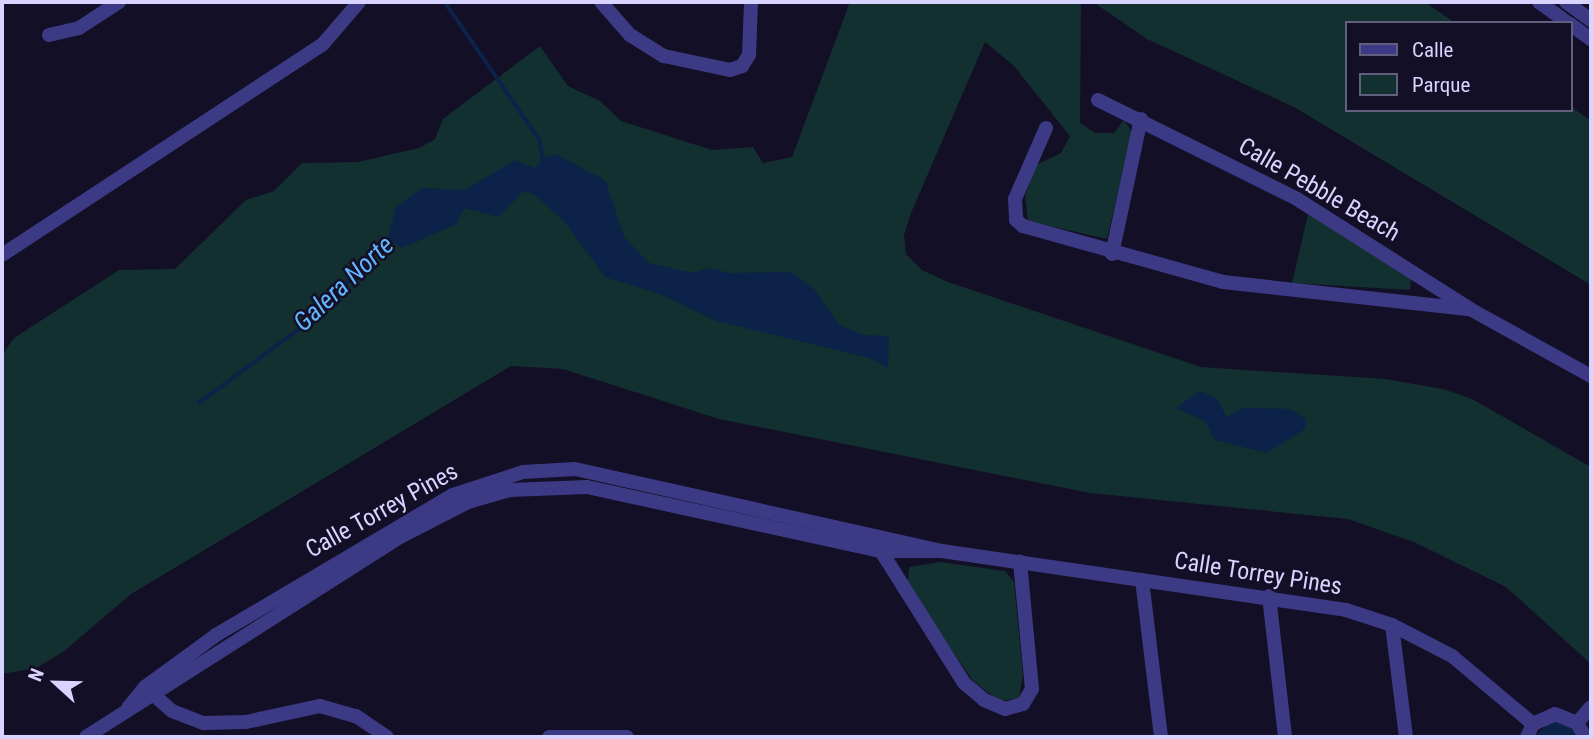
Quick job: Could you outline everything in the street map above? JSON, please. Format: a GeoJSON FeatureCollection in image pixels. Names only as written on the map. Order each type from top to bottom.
{"type":"FeatureCollection","features":[{"type":"Feature","properties":{"kind":"street"},"geometry":{"type":"LineString","coordinates":[[49,35],[79,29],[99,7],[120,2]]}},
{"type":"Feature","properties":{"kind":"street"},"geometry":{"type":"LineString","coordinates":[[2,255],[323,44],[359,2]]}},
{"type":"Feature","properties":{"kind":"street"},"geometry":{"type":"LineString","coordinates":[[601,2],[630,35],[664,56],[737,70],[749,55],[751,2]]}},
{"type":"Feature","properties":{"kind":"street"},"geometry":{"type":"LineString","coordinates":[[1539,2],[1565,21]]}},
{"type":"Feature","properties":{"kind":"street"},"geometry":{"type":"LineString","coordinates":[[1566,2],[1591,20]]}},
{"type":"Feature","properties":{"kind":"street"},"geometry":{"type":"LineString","coordinates":[[1572,26],[1591,39]]}},
{"type":"Feature","properties":{"kind":"street","name":"Calle Pebble Beach"},"geometry":{"type":"LineString","coordinates":[[1098,100],[1319,211],[1470,309],[1591,376]]}},
{"type":"Feature","properties":{"kind":"street"},"geometry":{"type":"LineString","coordinates":[[1112,254],[1140,119]]}},
{"type":"Feature","properties":{"kind":"street","name":"Calle Pebble Beach"},"geometry":{"type":"LineString","coordinates":[[1046,128],[1019,187],[1016,220],[1112,254],[1223,282],[1470,309]]}},
{"type":"Feature","properties":{"kind":"street","name":"Calle Torrey Pines"},"geometry":{"type":"LineString","coordinates":[[86,737],[266,603],[397,526],[473,486],[523,472],[605,472],[942,551],[1269,596],[1392,625],[1467,666],[1530,731]]}},
{"type":"Feature","properties":{"kind":"street","name":"Calle Torrey Pines"},"geometry":{"type":"LineString","coordinates":[[149,691],[400,537],[468,502],[510,491],[587,487],[881,551],[942,551]]}},
{"type":"Feature","properties":{"kind":"street"},"geometry":{"type":"LineString","coordinates":[[881,551],[964,683],[984,700],[1005,709],[1023,704],[1032,689],[1020,562]]}},
{"type":"Feature","properties":{"kind":"street"},"geometry":{"type":"LineString","coordinates":[[1142,580],[1161,737]]}},
{"type":"Feature","properties":{"kind":"street"},"geometry":{"type":"LineString","coordinates":[[1269,596],[1285,737]]}},
{"type":"Feature","properties":{"kind":"street"},"geometry":{"type":"LineString","coordinates":[[1392,625],[1406,737]]}},
{"type":"Feature","properties":{"kind":"street"},"geometry":{"type":"LineString","coordinates":[[149,691],[183,716],[218,724],[307,705],[331,708],[356,716],[387,737]]}},
{"type":"Feature","properties":{"kind":"street"},"geometry":{"type":"LineString","coordinates":[[1577,723],[1591,707]]}},
{"type":"Feature","properties":{"kind":"street"},"geometry":{"type":"LineString","coordinates":[[1530,731],[1555,714],[1577,723],[1586,737]]}},
{"type":"Feature","properties":{"kind":"street"},"geometry":{"type":"LineString","coordinates":[[549,737],[627,737]]}},
{"type":"Feature","properties":{"kind":"green space"},"geometry":{"type":"Polygon","coordinates":[[[850,2],[1081,2],[1080,123],[1095,133],[1114,133],[1124,120],[1132,132],[1107,239],[1028,221],[1025,196],[1036,165],[1061,153],[1070,136],[1014,66],[985,42],[911,213],[904,235],[906,254],[922,270],[948,282],[1201,367],[1385,379],[1443,389],[1472,399],[1591,467],[1591,664],[1506,587],[1414,542],[1348,519],[1090,493],[719,419],[563,369],[511,366],[131,594],[63,652],[36,668],[2,674],[2,355],[14,338],[119,270],[175,269],[246,200],[274,191],[302,163],[358,162],[419,148],[435,139],[443,119],[540,46],[568,86],[600,101],[621,121],[712,150],[753,147],[763,163],[792,157],[850,2]]]}},
{"type":"Feature","properties":{"kind":"green space"},"geometry":{"type":"Polygon","coordinates":[[[1093,2],[1425,2],[1452,21],[1344,21],[1344,112],[1572,112],[1572,107],[1591,121],[1591,285],[1294,107],[1147,39],[1093,2]]]}},
{"type":"Feature","properties":{"kind":"green space"},"geometry":{"type":"Polygon","coordinates":[[[1308,214],[1411,279],[1410,290],[1292,283],[1308,214]]]}},
{"type":"Feature","properties":{"kind":"green space"},"geometry":{"type":"Polygon","coordinates":[[[940,562],[1005,571],[1014,582],[1023,675],[1019,698],[999,701],[973,681],[908,586],[909,567],[940,562]]]}},
{"type":"Feature","properties":{"kind":"water"},"geometry":{"type":"Polygon","coordinates":[[[557,155],[605,180],[624,237],[649,263],[692,273],[710,268],[730,273],[791,272],[814,289],[839,325],[865,335],[889,336],[888,368],[869,358],[716,321],[660,294],[605,277],[565,222],[532,193],[522,192],[499,217],[464,208],[457,224],[402,248],[388,238],[396,207],[422,188],[465,190],[515,160],[535,168],[547,156],[557,155]]]}},
{"type":"Feature","properties":{"kind":"water"},"geometry":{"type":"Polygon","coordinates":[[[1200,391],[1218,399],[1226,417],[1244,408],[1290,409],[1306,419],[1305,429],[1267,453],[1215,440],[1205,421],[1176,408],[1200,391]]]}},
{"type":"Feature","properties":{"kind":"water"},"geometry":{"type":"Polygon","coordinates":[[[1552,720],[1567,722],[1580,737],[1534,737],[1552,720]]]}},
{"type":"Feature","properties":{"kind":"waterway","name":"Galera Norte"},"geometry":{"type":"LineString","coordinates":[[445,2],[540,140],[544,164]]}},
{"type":"Feature","properties":{"kind":"waterway","name":"Galera Norte"},"geometry":{"type":"LineString","coordinates":[[199,403],[314,318],[390,237]]}}]}
